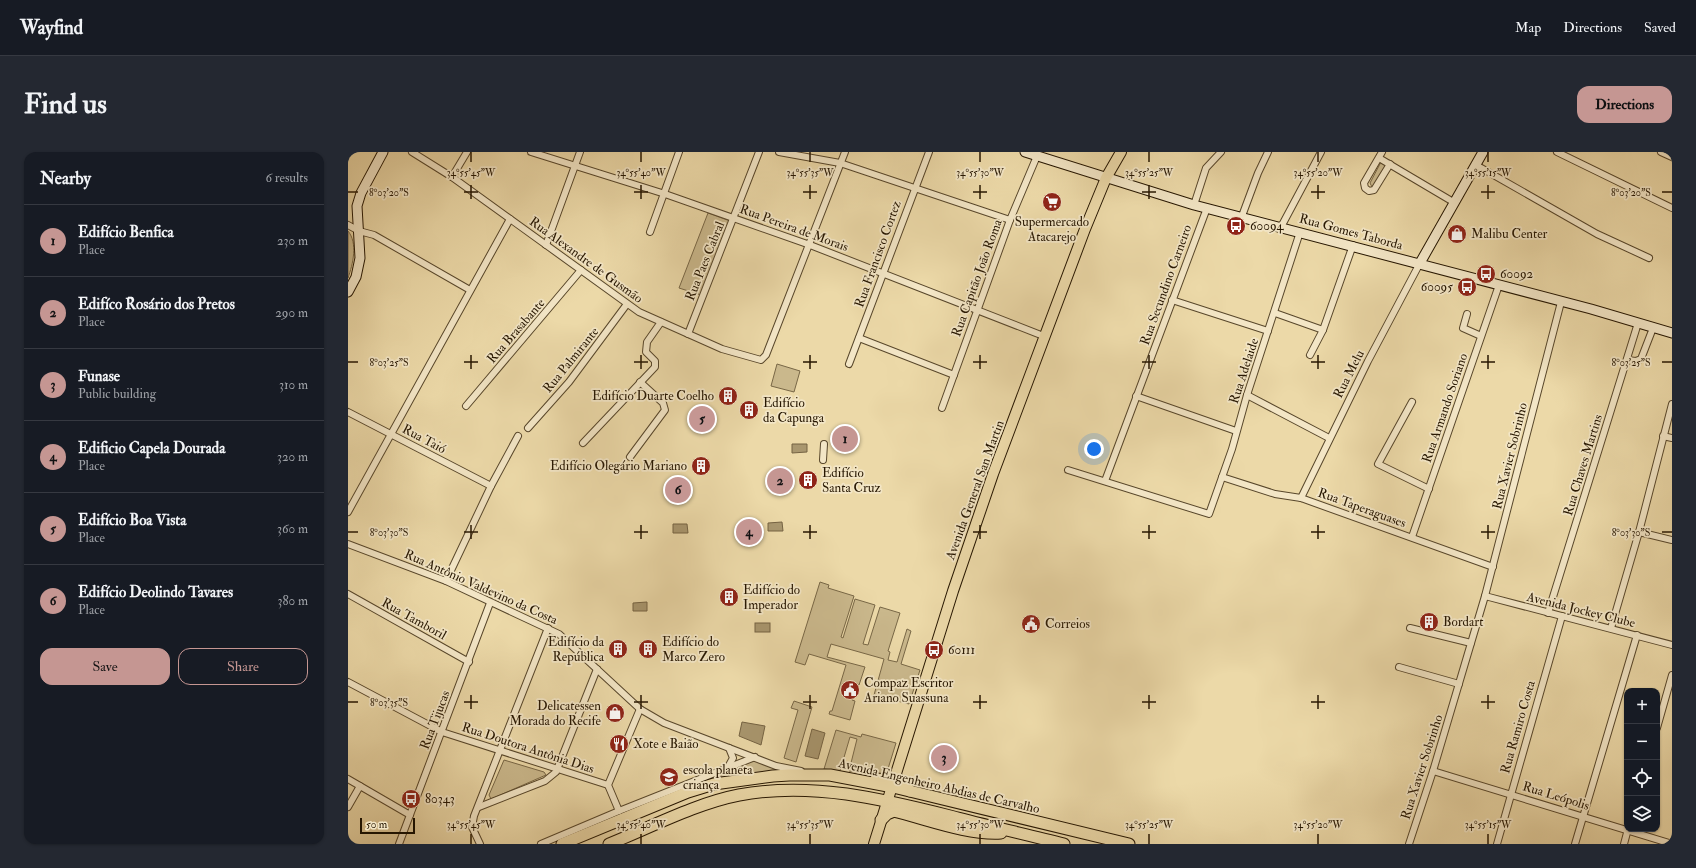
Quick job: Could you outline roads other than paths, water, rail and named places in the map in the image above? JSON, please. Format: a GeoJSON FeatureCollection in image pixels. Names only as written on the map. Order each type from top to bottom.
{"type":"FeatureCollection","features":[{"type":"Feature","properties":{"kind":"highway","name":"Avenida Engenheiro Abdias de Carvalho"},"geometry":{"type":"LineString","coordinates":[[562,844],[688,792],[714,784],[773,776],[785,772],[894,782],[910,791],[1128,844]]}},
{"type":"Feature","properties":{"kind":"highway"},"geometry":{"type":"LineString","coordinates":[[784,790],[789,781],[785,772]]}},
{"type":"Feature","properties":{"kind":"highway"},"geometry":{"type":"LineString","coordinates":[[784,790],[810,780],[835,776]]}},
{"type":"Feature","properties":{"kind":"highway","name":"Avenida Engenheiro Abdias de Carvalho"},"geometry":{"type":"LineString","coordinates":[[609,844],[710,803],[739,795],[784,790],[826,791],[866,796],[891,806],[911,806],[1064,844]]}},
{"type":"Feature","properties":{"kind":"highway"},"geometry":{"type":"LineString","coordinates":[[866,796],[878,808],[881,820]]}},
{"type":"Feature","properties":{"kind":"highway"},"geometry":{"type":"LineString","coordinates":[[881,820],[891,806],[979,832],[993,833],[1012,831],[1040,822]]}},
{"type":"Feature","properties":{"kind":"main road"},"geometry":{"type":"LineString","coordinates":[[348,292],[356,277],[360,258],[357,206],[361,193],[383,152]]}},
{"type":"Feature","properties":{"kind":"main road","name":"Rua Gomes Taborda"},"geometry":{"type":"LineString","coordinates":[[1025,152],[1194,205],[1353,245],[1672,333]]}},
{"type":"Feature","properties":{"kind":"main road","name":"Avenida General San Martin"},"geometry":{"type":"LineString","coordinates":[[891,806],[894,782],[958,577],[993,474],[1106,178],[1121,152]]}},
{"type":"Feature","properties":{"kind":"main road"},"geometry":{"type":"LineString","coordinates":[[1420,263],[1484,152]]}},
{"type":"Feature","properties":{"kind":"main road"},"geometry":{"type":"LineString","coordinates":[[874,844],[881,820]]}},
{"type":"Feature","properties":{"kind":"street","name":"Rua Alexandre de Gusmão"},"geometry":{"type":"LineString","coordinates":[[412,152],[452,177],[628,304],[661,322],[722,350],[761,360],[766,356],[810,245]]}},
{"type":"Feature","properties":{"kind":"street"},"geometry":{"type":"LineString","coordinates":[[452,177],[467,152]]}},
{"type":"Feature","properties":{"kind":"street","name":"Rua Pereira de Morais"},"geometry":{"type":"LineString","coordinates":[[531,152],[665,194],[810,245],[1046,337]]}},
{"type":"Feature","properties":{"kind":"street"},"geometry":{"type":"LineString","coordinates":[[546,246],[580,152]]}},
{"type":"Feature","properties":{"kind":"street"},"geometry":{"type":"LineString","coordinates":[[650,232],[679,152]]}},
{"type":"Feature","properties":{"kind":"street","name":"Rua Paes Cabral"},"geometry":{"type":"LineString","coordinates":[[688,334],[759,152]]}},
{"type":"Feature","properties":{"kind":"street"},"geometry":{"type":"LineString","coordinates":[[779,152],[840,163],[1010,220]]}},
{"type":"Feature","properties":{"kind":"street"},"geometry":{"type":"LineString","coordinates":[[810,245],[845,152]]}},
{"type":"Feature","properties":{"kind":"street","name":"Rua Francisco Cortez"},"geometry":{"type":"LineString","coordinates":[[849,364],[929,152]]}},
{"type":"Feature","properties":{"kind":"street"},"geometry":{"type":"LineString","coordinates":[[1194,205],[1206,168],[1221,152]]}},
{"type":"Feature","properties":{"kind":"street"},"geometry":{"type":"LineString","coordinates":[[1242,216],[1258,173],[1268,152]]}},
{"type":"Feature","properties":{"kind":"street"},"geometry":{"type":"LineString","coordinates":[[1281,227],[1321,152]]}},
{"type":"Feature","properties":{"kind":"street"},"geometry":{"type":"LineString","coordinates":[[1557,152],[1672,208]]}},
{"type":"Feature","properties":{"kind":"street"},"geometry":{"type":"LineString","coordinates":[[1661,152],[1672,157]]}},
{"type":"Feature","properties":{"kind":"street"},"geometry":{"type":"LineString","coordinates":[[1390,164],[1374,190],[1369,191],[1365,188],[1364,183],[1381,155],[1390,164],[1455,203]]}},
{"type":"Feature","properties":{"kind":"street","name":"Rua Capitão João Roma"},"geometry":{"type":"LineString","coordinates":[[942,408],[1010,220],[1036,156]]}},
{"type":"Feature","properties":{"kind":"street"},"geometry":{"type":"LineString","coordinates":[[1476,165],[1597,234],[1649,258]]}},
{"type":"Feature","properties":{"kind":"street","name":"Rua Secundino Carneiro"},"geometry":{"type":"LineString","coordinates":[[1105,481],[1206,208]]}},
{"type":"Feature","properties":{"kind":"street"},"geometry":{"type":"LineString","coordinates":[[348,512],[510,219]]}},
{"type":"Feature","properties":{"kind":"street"},"geometry":{"type":"LineString","coordinates":[[348,225],[359,231],[374,235],[470,290]]}},
{"type":"Feature","properties":{"kind":"street","name":"Rua Adelaide"},"geometry":{"type":"LineString","coordinates":[[1105,481],[1207,515],[1210,512],[1300,232]]}},
{"type":"Feature","properties":{"kind":"street"},"geometry":{"type":"LineString","coordinates":[[1310,355],[1323,330],[1353,245]]}},
{"type":"Feature","properties":{"kind":"street","name":"Rua Melu"},"geometry":{"type":"LineString","coordinates":[[1301,498],[1329,438],[1420,263]]}},
{"type":"Feature","properties":{"kind":"street","name":"Rua Brasabante"},"geometry":{"type":"LineString","coordinates":[[466,406],[581,270]]}},
{"type":"Feature","properties":{"kind":"street","name":"Rua Armando Soriano"},"geometry":{"type":"LineString","coordinates":[[1412,538],[1499,285]]}},
{"type":"Feature","properties":{"kind":"street"},"geometry":{"type":"LineString","coordinates":[[1172,300],[1268,331]]}},
{"type":"Feature","properties":{"kind":"street","name":"Rua Xavier Sobrinho"},"geometry":{"type":"LineString","coordinates":[[1408,844],[1433,771],[1485,596],[1561,302]]}},
{"type":"Feature","properties":{"kind":"street","name":"Rua Palmirante"},"geometry":{"type":"LineString","coordinates":[[528,428],[569,382],[628,304]]}},
{"type":"Feature","properties":{"kind":"street"},"geometry":{"type":"LineString","coordinates":[[1275,313],[1323,330]]}},
{"type":"Feature","properties":{"kind":"street"},"geometry":{"type":"LineString","coordinates":[[1467,314],[1462,328],[1481,336]]}},
{"type":"Feature","properties":{"kind":"street"},"geometry":{"type":"LineString","coordinates":[[583,443],[656,365],[655,361],[646,352],[646,346],[661,322]]}},
{"type":"Feature","properties":{"kind":"street","name":"Rua Chaves Martins"},"geometry":{"type":"LineString","coordinates":[[1548,613],[1638,323]]}},
{"type":"Feature","properties":{"kind":"street"},"geometry":{"type":"LineString","coordinates":[[1627,360],[1636,361],[1641,359],[1654,328]]}},
{"type":"Feature","properties":{"kind":"street"},"geometry":{"type":"LineString","coordinates":[[859,338],[954,375]]}},
{"type":"Feature","properties":{"kind":"street"},"geometry":{"type":"LineString","coordinates":[[630,457],[665,410],[663,403],[640,382]]}},
{"type":"Feature","properties":{"kind":"street"},"geometry":{"type":"LineString","coordinates":[[1247,395],[1329,438]]}},
{"type":"Feature","properties":{"kind":"street"},"geometry":{"type":"LineString","coordinates":[[1136,396],[1236,431]]}},
{"type":"Feature","properties":{"kind":"street"},"geometry":{"type":"LineString","coordinates":[[1412,402],[1378,464],[1429,489]]}},
{"type":"Feature","properties":{"kind":"street"},"geometry":{"type":"LineString","coordinates":[[1611,628],[1639,532],[1672,404]]}},
{"type":"Feature","properties":{"kind":"street","name":"Rua Taió"},"geometry":{"type":"LineString","coordinates":[[348,412],[491,486]]}},
{"type":"Feature","properties":{"kind":"street"},"geometry":{"type":"LineString","coordinates":[[446,581],[491,486],[518,436]]}},
{"type":"Feature","properties":{"kind":"street"},"geometry":{"type":"LineString","coordinates":[[1664,436],[1672,438]]}},
{"type":"Feature","properties":{"kind":"street"},"geometry":{"type":"LineString","coordinates":[[823,460],[824,444]]}},
{"type":"Feature","properties":{"kind":"street"},"geometry":{"type":"LineString","coordinates":[[1068,470],[1105,481]]}},
{"type":"Feature","properties":{"kind":"street","name":"Rua Taperaguases"},"geometry":{"type":"LineString","coordinates":[[1222,476],[1275,494],[1301,498],[1492,567]]}},
{"type":"Feature","properties":{"kind":"street"},"geometry":{"type":"LineString","coordinates":[[1639,532],[1672,540]]}},
{"type":"Feature","properties":{"kind":"street","name":"Rua Antônio Valdevino da Costa"},"geometry":{"type":"LineString","coordinates":[[348,544],[446,581],[490,603],[548,628],[559,634],[640,708],[675,728],[728,747],[785,772]]}},
{"type":"Feature","properties":{"kind":"street","name":"Rua Tamboril"},"geometry":{"type":"LineString","coordinates":[[348,594],[469,662]]}},
{"type":"Feature","properties":{"kind":"street","name":"Avenida Jockey Clube"},"geometry":{"type":"LineString","coordinates":[[1485,596],[1672,645]]}},
{"type":"Feature","properties":{"kind":"street","name":"Rua Tijucas"},"geometry":{"type":"LineString","coordinates":[[399,844],[490,603]]}},
{"type":"Feature","properties":{"kind":"street","name":"Rua Ramiro Costa"},"geometry":{"type":"LineString","coordinates":[[1497,844],[1562,616]]}},
{"type":"Feature","properties":{"kind":"street"},"geometry":{"type":"LineString","coordinates":[[480,844],[472,824],[548,628]]}},
{"type":"Feature","properties":{"kind":"street"},"geometry":{"type":"LineString","coordinates":[[1410,628],[1471,643]]}},
{"type":"Feature","properties":{"kind":"street"},"geometry":{"type":"LineString","coordinates":[[1575,844],[1637,635]]}},
{"type":"Feature","properties":{"kind":"street"},"geometry":{"type":"LineString","coordinates":[[1399,667],[1459,684]]}},
{"type":"Feature","properties":{"kind":"street"},"geometry":{"type":"LineString","coordinates":[[479,807],[545,781],[558,770],[597,669]]}},
{"type":"Feature","properties":{"kind":"street"},"geometry":{"type":"LineString","coordinates":[[1658,724],[1672,675]]}},
{"type":"Feature","properties":{"kind":"street","name":"Rua Doutora Antônia Dias"},"geometry":{"type":"LineString","coordinates":[[348,682],[442,732],[500,752],[608,785]]}},
{"type":"Feature","properties":{"kind":"street","name":"Rua Doutora Antônia Dias"},"geometry":{"type":"LineString","coordinates":[[619,811],[608,785],[640,708]]}},
{"type":"Feature","properties":{"kind":"street"},"geometry":{"type":"LineString","coordinates":[[728,747],[733,753],[733,758],[728,767]]}},
{"type":"Feature","properties":{"kind":"street"},"geometry":{"type":"LineString","coordinates":[[541,844],[728,767],[755,758]]}},
{"type":"Feature","properties":{"kind":"street","name":"Rua Leópolis"},"geometry":{"type":"LineString","coordinates":[[1433,771],[1624,829]]}},
{"type":"Feature","properties":{"kind":"street"},"geometry":{"type":"LineString","coordinates":[[348,779],[410,815]]}},
{"type":"Feature","properties":{"kind":"street"},"geometry":{"type":"LineString","coordinates":[[348,807],[360,786]]}},
{"type":"Feature","properties":{"kind":"street"},"geometry":{"type":"LineString","coordinates":[[1624,844],[1627,832]]}},
{"type":"Feature","properties":{"kind":"street","name":"Rua Leópolis"},"geometry":{"type":"LineString","coordinates":[[1634,832],[1672,844]]}},
{"type":"Feature","properties":{"kind":"place","name":"Supermercado Atacarejo"},"geometry":{"type":"Point","coordinates":[1052,202]}},
{"type":"Feature","properties":{"kind":"place","name":"60094"},"geometry":{"type":"Point","coordinates":[1236,226]}},
{"type":"Feature","properties":{"kind":"place","name":"Malibu Center"},"geometry":{"type":"Point","coordinates":[1457,234]}},
{"type":"Feature","properties":{"kind":"place","name":"60092"},"geometry":{"type":"Point","coordinates":[1486,274]}},
{"type":"Feature","properties":{"kind":"place","name":"60095"},"geometry":{"type":"Point","coordinates":[1467,287]}},
{"type":"Feature","properties":{"kind":"place","name":"Edifício Duarte Coelho"},"geometry":{"type":"Point","coordinates":[728,396]}},
{"type":"Feature","properties":{"kind":"place","name":"Edifício da Capunga"},"geometry":{"type":"Point","coordinates":[749,410]}},
{"type":"Feature","properties":{"kind":"place","name":"Edifício Boa Vista"},"geometry":{"type":"Point","coordinates":[702,419]}},
{"type":"Feature","properties":{"kind":"place","name":"Edifício Benfica"},"geometry":{"type":"Point","coordinates":[845,439]}},
{"type":"Feature","properties":{"kind":"place","name":"Edifício Olegário Mariano"},"geometry":{"type":"Point","coordinates":[701,466]}},
{"type":"Feature","properties":{"kind":"place","name":"Edifício Santa Cruz"},"geometry":{"type":"Point","coordinates":[808,480]}},
{"type":"Feature","properties":{"kind":"place","name":"Edifíco Rosário dos Pretos"},"geometry":{"type":"Point","coordinates":[780,481]}},
{"type":"Feature","properties":{"kind":"place","name":"Edifício Deolindo Tavares"},"geometry":{"type":"Point","coordinates":[678,490]}},
{"type":"Feature","properties":{"kind":"place","name":"Edificio Capela Dourada"},"geometry":{"type":"Point","coordinates":[749,532]}},
{"type":"Feature","properties":{"kind":"place","name":"Edifício do Imperador"},"geometry":{"type":"Point","coordinates":[729,597]}},
{"type":"Feature","properties":{"kind":"place","name":"Bordart"},"geometry":{"type":"Point","coordinates":[1429,622]}},
{"type":"Feature","properties":{"kind":"place","name":"Correios"},"geometry":{"type":"Point","coordinates":[1031,624]}},
{"type":"Feature","properties":{"kind":"place","name":"Edifício da República"},"geometry":{"type":"Point","coordinates":[618,649]}},
{"type":"Feature","properties":{"kind":"place","name":"Edifício do Marco Zero"},"geometry":{"type":"Point","coordinates":[648,649]}},
{"type":"Feature","properties":{"kind":"place","name":"60111"},"geometry":{"type":"Point","coordinates":[934,650]}},
{"type":"Feature","properties":{"kind":"place","name":"Compaz Escritor Ariano Suassuna"},"geometry":{"type":"Point","coordinates":[850,690]}},
{"type":"Feature","properties":{"kind":"place","name":"Delicatessen Morada do Recife"},"geometry":{"type":"Point","coordinates":[615,713]}},
{"type":"Feature","properties":{"kind":"place","name":"Xote e Baião"},"geometry":{"type":"Point","coordinates":[619,744]}},
{"type":"Feature","properties":{"kind":"place","name":"Funase"},"geometry":{"type":"Point","coordinates":[944,758]}},
{"type":"Feature","properties":{"kind":"place","name":"escola planeta criança"},"geometry":{"type":"Point","coordinates":[669,777]}},
{"type":"Feature","properties":{"kind":"place","name":"80343"},"geometry":{"type":"Point","coordinates":[411,799]}}]}
